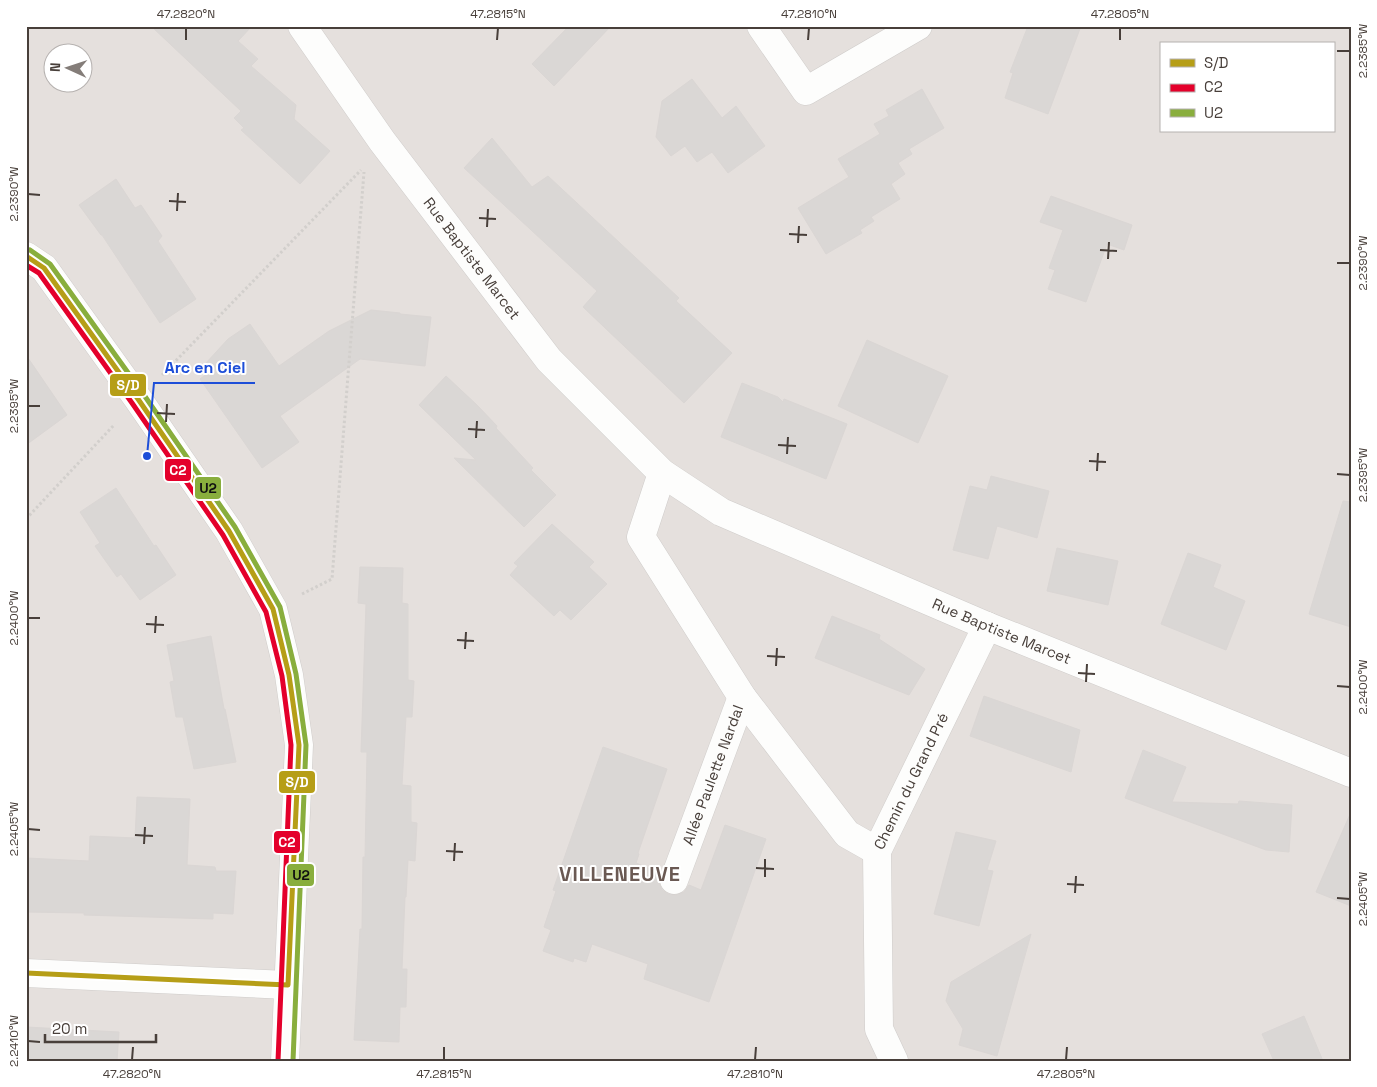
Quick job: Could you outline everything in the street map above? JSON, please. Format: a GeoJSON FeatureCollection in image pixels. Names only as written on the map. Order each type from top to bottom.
{"type":"FeatureCollection","features":[{"type":"Feature","properties":{"kind":"street","name":"Rue Baptiste Marcet"},"geometry":{"type":"LineString","coordinates":[[302,26],[382,140],[549,360],[662,472],[721,512],[988,626],[1351,773]]}},
{"type":"Feature","properties":{"kind":"street"},"geometry":{"type":"LineString","coordinates":[[761,26],[806,91],[918,26]]}},
{"type":"Feature","properties":{"kind":"street"},"geometry":{"type":"LineString","coordinates":[[26,256],[44,268],[138,399],[228,531],[273,609],[289,675],[300,745],[285,1061]]}},
{"type":"Feature","properties":{"kind":"street"},"geometry":{"type":"LineString","coordinates":[[662,472],[641,537],[742,697],[847,834],[877,851]]}},
{"type":"Feature","properties":{"kind":"street","name":"Chemin du Grand Pré"},"geometry":{"type":"LineString","coordinates":[[894,1061],[879,1029],[877,851],[988,626]]}},
{"type":"Feature","properties":{"kind":"street","name":"Allée Paulette Nardal"},"geometry":{"type":"LineString","coordinates":[[674,880],[742,697]]}},
{"type":"Feature","properties":{"kind":"street"},"geometry":{"type":"LineString","coordinates":[[26,974],[288,985]]}},
{"type":"Feature","properties":{"kind":"path"},"geometry":{"type":"LineString","coordinates":[[26,520],[138,399],[364,167],[332,579],[273,609]]}},
{"type":"Feature","properties":{"kind":"shaded area"},"geometry":{"type":"Polygon","coordinates":[[[26,26],[1351,26],[1351,1061],[26,1061],[26,26]]]}},
{"type":"Feature","properties":{"kind":"building"},"geometry":{"type":"Polygon","coordinates":[[[151,26],[252,26],[238,41],[258,59],[251,66],[296,105],[294,119],[330,151],[300,184],[241,130],[244,128],[234,118],[241,111],[151,26]]]}},
{"type":"Feature","properties":{"kind":"building"},"geometry":{"type":"Polygon","coordinates":[[[569,26],[611,26],[554,86],[532,64],[569,26]]]}},
{"type":"Feature","properties":{"kind":"building"},"geometry":{"type":"Polygon","coordinates":[[[1028,26],[1081,26],[1048,114],[1005,98],[1013,73],[1010,72],[1028,26]]]}},
{"type":"Feature","properties":{"kind":"building"},"geometry":{"type":"Polygon","coordinates":[[[692,79],[722,118],[736,106],[765,146],[728,173],[712,152],[697,162],[685,146],[671,156],[656,137],[662,101],[692,79]]]}},
{"type":"Feature","properties":{"kind":"building"},"geometry":{"type":"Polygon","coordinates":[[[922,89],[944,128],[909,149],[912,154],[898,163],[905,174],[891,184],[900,199],[871,217],[874,221],[860,230],[862,233],[826,254],[798,208],[849,177],[838,159],[880,134],[874,124],[889,116],[886,110],[922,89]]]}},
{"type":"Feature","properties":{"kind":"building"},"geometry":{"type":"Polygon","coordinates":[[[492,138],[532,187],[548,176],[679,298],[676,301],[732,353],[684,403],[583,307],[597,291],[464,168],[492,138]]]}},
{"type":"Feature","properties":{"kind":"building"},"geometry":{"type":"Polygon","coordinates":[[[116,179],[135,208],[141,205],[162,236],[158,241],[196,299],[160,323],[102,235],[79,205],[116,179]]]}},
{"type":"Feature","properties":{"kind":"building"},"geometry":{"type":"Polygon","coordinates":[[[1051,196],[1132,225],[1124,250],[1107,244],[1086,302],[1048,289],[1055,270],[1049,268],[1063,230],[1040,222],[1051,196]]]}},
{"type":"Feature","properties":{"kind":"building"},"geometry":{"type":"Polygon","coordinates":[[[371,310],[431,317],[425,366],[360,359],[280,416],[299,442],[262,468],[200,379],[211,371],[206,363],[228,339],[250,324],[279,366],[329,331],[371,310]]]}},
{"type":"Feature","properties":{"kind":"building"},"geometry":{"type":"Polygon","coordinates":[[[867,340],[948,376],[918,443],[838,406],[867,340]]]}},
{"type":"Feature","properties":{"kind":"building"},"geometry":{"type":"Polygon","coordinates":[[[26,355],[67,415],[26,445],[26,355]]]}},
{"type":"Feature","properties":{"kind":"building"},"geometry":{"type":"Polygon","coordinates":[[[446,376],[497,426],[496,428],[533,468],[531,470],[556,495],[524,527],[454,458],[476,460],[419,405],[446,376]]]}},
{"type":"Feature","properties":{"kind":"building"},"geometry":{"type":"Polygon","coordinates":[[[742,383],[778,397],[783,402],[784,399],[847,424],[826,479],[721,437],[742,383]]]}},
{"type":"Feature","properties":{"kind":"building"},"geometry":{"type":"Polygon","coordinates":[[[991,476],[1049,491],[1037,538],[997,526],[988,559],[953,550],[970,486],[987,490],[991,476]]]}},
{"type":"Feature","properties":{"kind":"building"},"geometry":{"type":"Polygon","coordinates":[[[116,488],[154,546],[156,545],[176,575],[140,600],[121,574],[117,577],[95,546],[100,543],[80,512],[116,488]]]}},
{"type":"Feature","properties":{"kind":"building"},"geometry":{"type":"Polygon","coordinates":[[[1343,501],[1351,502],[1351,627],[1309,614],[1343,501]]]}},
{"type":"Feature","properties":{"kind":"building"},"geometry":{"type":"Polygon","coordinates":[[[552,524],[594,562],[589,567],[607,584],[571,620],[560,610],[554,616],[510,575],[518,566],[514,563],[552,524]]]}},
{"type":"Feature","properties":{"kind":"building"},"geometry":{"type":"Polygon","coordinates":[[[1057,548],[1118,561],[1108,605],[1047,591],[1057,548]]]}},
{"type":"Feature","properties":{"kind":"building"},"geometry":{"type":"Polygon","coordinates":[[[1188,553],[1221,565],[1213,587],[1245,601],[1226,650],[1161,624],[1188,553]]]}},
{"type":"Feature","properties":{"kind":"building"},"geometry":{"type":"Polygon","coordinates":[[[360,567],[403,568],[402,603],[408,604],[408,680],[414,681],[412,717],[406,717],[402,785],[411,786],[411,822],[417,823],[415,861],[408,860],[402,969],[407,969],[406,1007],[400,1007],[399,1042],[354,1040],[360,929],[362,929],[367,752],[361,752],[366,604],[358,603],[360,567]]]}},
{"type":"Feature","properties":{"kind":"building"},"geometry":{"type":"Polygon","coordinates":[[[832,616],[880,635],[879,639],[925,669],[909,695],[815,658],[832,616]]]}},
{"type":"Feature","properties":{"kind":"building"},"geometry":{"type":"Polygon","coordinates":[[[211,636],[236,762],[194,769],[183,717],[176,717],[170,682],[174,681],[167,645],[211,636]]]}},
{"type":"Feature","properties":{"kind":"building"},"geometry":{"type":"Polygon","coordinates":[[[984,696],[1080,730],[1071,772],[970,736],[984,696]]]}},
{"type":"Feature","properties":{"kind":"building"},"geometry":{"type":"Polygon","coordinates":[[[603,747],[667,769],[636,863],[660,873],[659,883],[662,890],[668,894],[676,895],[684,892],[689,885],[701,890],[725,825],[766,839],[709,1002],[644,979],[648,964],[592,944],[586,962],[574,958],[573,962],[543,951],[551,930],[544,927],[556,891],[553,890],[603,747]]]}},
{"type":"Feature","properties":{"kind":"building"},"geometry":{"type":"Polygon","coordinates":[[[1143,750],[1186,767],[1172,802],[1238,804],[1239,801],[1292,805],[1289,852],[1266,850],[1125,798],[1143,750]]]}},
{"type":"Feature","properties":{"kind":"building"},"geometry":{"type":"Polygon","coordinates":[[[137,797],[190,799],[187,865],[215,867],[216,871],[236,871],[233,914],[213,913],[213,919],[26,912],[26,858],[89,861],[90,836],[135,838],[137,797]]]}},
{"type":"Feature","properties":{"kind":"building"},"geometry":{"type":"Polygon","coordinates":[[[1351,812],[1351,906],[1316,892],[1351,812]]]}},
{"type":"Feature","properties":{"kind":"building"},"geometry":{"type":"Polygon","coordinates":[[[956,832],[996,841],[987,870],[993,871],[979,926],[934,914],[956,832]]]}},
{"type":"Feature","properties":{"kind":"building"},"geometry":{"type":"Polygon","coordinates":[[[1031,934],[997,1056],[959,1045],[963,1029],[946,1001],[951,982],[1031,934]]]}},
{"type":"Feature","properties":{"kind":"building"},"geometry":{"type":"Polygon","coordinates":[[[1304,1016],[1323,1061],[1274,1061],[1262,1034],[1304,1016]]]}},
{"type":"Feature","properties":{"kind":"building"},"geometry":{"type":"Polygon","coordinates":[[[26,1027],[119,1032],[117,1061],[26,1061],[26,1027]]]}},
{"type":"Feature","properties":{"kind":"transit line","name":"U2"},"geometry":{"type":"LineString","coordinates":[[30,250],[50,264],[144,395],[235,527],[280,607],[296,674],[306,745],[293,1061]]}},
{"type":"Feature","properties":{"kind":"transit line","name":"S/D"},"geometry":{"type":"LineString","coordinates":[[26,256],[44,268],[138,399],[229,531],[273,609],[289,675],[299,745],[288,985]]}},
{"type":"Feature","properties":{"kind":"transit line","name":"C2"},"geometry":{"type":"LineString","coordinates":[[26,265],[39,273],[132,403],[223,535],[266,612],[282,676],[291,745],[278,1061]]}},
{"type":"Feature","properties":{"kind":"transit line","name":"S/D"},"geometry":{"type":"LineString","coordinates":[[26,973],[288,985]]}},
{"type":"Feature","properties":{"kind":"place","name":"Arc en Ciel"},"geometry":{"type":"Point","coordinates":[147,456]}},
{"type":"Feature","properties":{"kind":"district","name":"VILLENEUVE"},"geometry":{"type":"Point","coordinates":[620,874]}}]}
